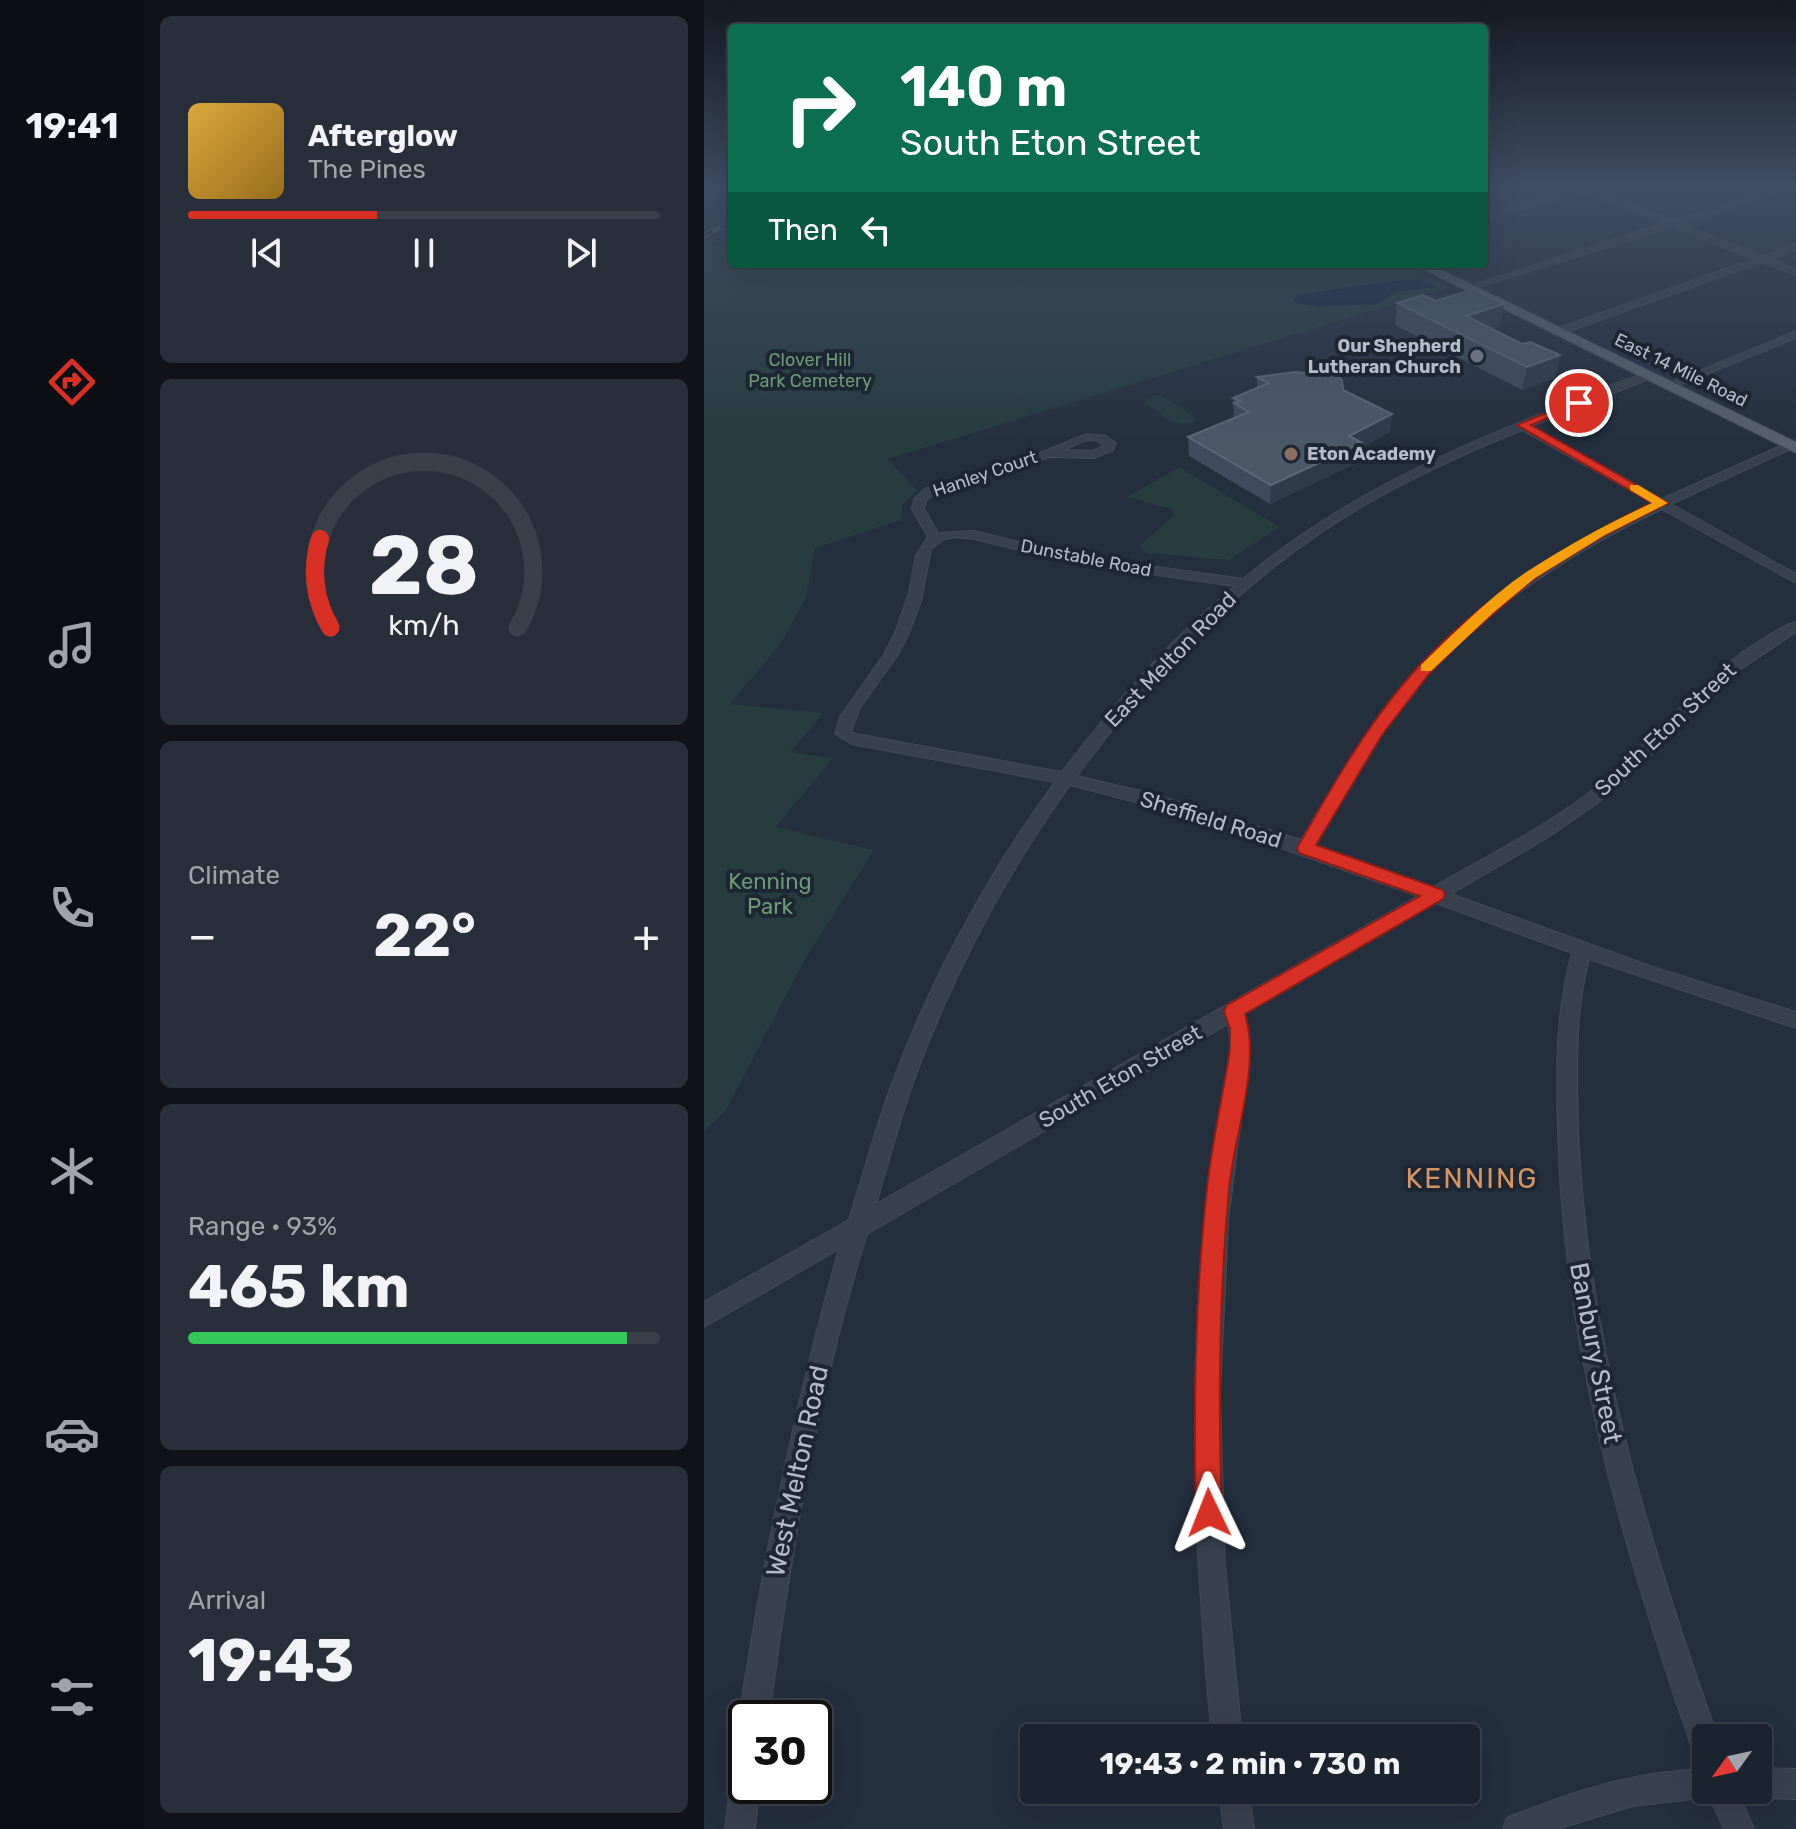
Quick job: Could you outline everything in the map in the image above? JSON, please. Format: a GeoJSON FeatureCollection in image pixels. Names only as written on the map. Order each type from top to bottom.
{"type":"FeatureCollection","features":[{"type":"Feature","properties":{"kind":"main road","name":"East 14 Mile Road"},"geometry":{"type":"LineString","coordinates":[[1436,272],[1794,446]]}},
{"type":"Feature","properties":{"kind":"street"},"geometry":{"type":"LineString","coordinates":[[1469,289],[1521,272]]}},
{"type":"Feature","properties":{"kind":"street"},"geometry":{"type":"LineString","coordinates":[[1557,332],[1725,272]]}},
{"type":"Feature","properties":{"kind":"street"},"geometry":{"type":"LineString","coordinates":[[1668,386],[1796,334]]}},
{"type":"Feature","properties":{"kind":"street","name":"East Melton Road"},"geometry":{"type":"LineString","coordinates":[[856,1228],[902,1084],[960,953],[1029,831],[1064,777],[1145,678],[1245,583],[1320,527],[1373,495],[1453,454],[1647,376]]}},
{"type":"Feature","properties":{"kind":"street"},"geometry":{"type":"LineString","coordinates":[[1522,425],[1796,579]]}},
{"type":"Feature","properties":{"kind":"street"},"geometry":{"type":"LineString","coordinates":[[1305,848],[1360,755],[1423,671],[1531,576],[1606,530],[1794,446]]}},
{"type":"Feature","properties":{"kind":"street","name":"Hanley Court"},"geometry":{"type":"LineString","coordinates":[[932,540],[918,509],[923,496],[944,486],[1049,453]]}},
{"type":"Feature","properties":{"kind":"street","name":"Dunstable Road"},"geometry":{"type":"LineString","coordinates":[[932,540],[959,533],[974,535],[1072,559],[1245,583]]}},
{"type":"Feature","properties":{"kind":"street","name":"Sheffield Road"},"geometry":{"type":"LineString","coordinates":[[932,540],[924,548],[917,591],[902,633],[881,669],[844,720],[843,734],[852,739],[1064,777],[1194,812],[1305,848],[1582,949],[1796,1020]]}},
{"type":"Feature","properties":{"kind":"street","name":"South Eton Street"},"geometry":{"type":"LineString","coordinates":[[704,1315],[1544,832],[1592,799],[1632,765],[1710,684],[1739,660],[1796,626]]}},
{"type":"Feature","properties":{"kind":"street","name":"Banbury Street"},"geometry":{"type":"LineString","coordinates":[[1582,949],[1572,993],[1567,1089],[1571,1200],[1578,1263],[1590,1337],[1620,1474],[1699,1724]]}},
{"type":"Feature","properties":{"kind":"street"},"geometry":{"type":"LineString","coordinates":[[1226,1724],[1215,1622],[1206,1423],[1208,1326],[1218,1187],[1240,1049],[1234,1011]]}},
{"type":"Feature","properties":{"kind":"street","name":"West Melton Road"},"geometry":{"type":"LineString","coordinates":[[757,1700],[780,1547],[806,1417],[856,1228]]}},
{"type":"Feature","properties":{"kind":"street"},"geometry":{"type":"LineString","coordinates":[[1772,1783],[1796,1784]]}},
{"type":"Feature","properties":{"kind":"street"},"geometry":{"type":"LineString","coordinates":[[1518,1829],[1572,1807],[1632,1789],[1692,1785]]}},
{"type":"Feature","properties":{"kind":"street"},"geometry":{"type":"LineString","coordinates":[[740,1829],[743,1804]]}},
{"type":"Feature","properties":{"kind":"street"},"geometry":{"type":"LineString","coordinates":[[1236,1804],[1239,1829]]}},
{"type":"Feature","properties":{"kind":"street"},"geometry":{"type":"LineString","coordinates":[[1728,1804],[1739,1829]]}},
{"type":"Feature","properties":{"kind":"green space","name":"Clover Hill Park Cemetery"},"geometry":{"type":"Polygon","coordinates":[[[704,272],[1418,272],[1449,287],[888,459],[917,491],[902,505],[901,520],[815,548],[806,598],[779,646],[730,704],[824,713],[790,752],[833,758],[776,827],[874,850],[804,961],[726,1110],[704,1131],[704,272]]]}},
{"type":"Feature","properties":{"kind":"green space"},"geometry":{"type":"Polygon","coordinates":[[[1154,395],[1161,395],[1196,418],[1194,422],[1181,424],[1163,416],[1145,402],[1154,395]]]}},
{"type":"Feature","properties":{"kind":"green space"},"geometry":{"type":"Polygon","coordinates":[[[1179,467],[1280,527],[1229,560],[1147,553],[1139,547],[1175,514],[1171,509],[1127,497],[1179,467]]]}},
{"type":"Feature","properties":{"kind":"water"},"geometry":{"type":"Polygon","coordinates":[[[1420,280],[1437,287],[1395,292],[1377,304],[1318,307],[1294,302],[1296,295],[1420,280]]]}},
{"type":"Feature","properties":{"kind":"building"},"geometry":{"type":"Polygon","coordinates":[[[1474,289],[1504,304],[1466,316],[1522,344],[1530,342],[1560,355],[1527,367],[1397,303],[1423,295],[1436,301],[1474,289]]]}},
{"type":"Feature","properties":{"kind":"building"},"geometry":{"type":"Polygon","coordinates":[[[1296,372],[1339,377],[1343,390],[1392,414],[1349,436],[1362,443],[1271,485],[1188,437],[1249,412],[1234,403],[1240,401],[1233,398],[1269,383],[1257,377],[1296,372]]]}},
{"type":"Feature","properties":{"kind":"slow traffic"},"geometry":{"type":"LineString","coordinates":[[1426,668],[1489,609],[1531,576],[1617,524],[1661,503],[1634,488]]}},
{"type":"Feature","properties":{"kind":"place","name":"Our Shepherd Lutheran Church"},"geometry":{"type":"Point","coordinates":[1477,356]}},
{"type":"Feature","properties":{"kind":"place","name":"Eton Academy"},"geometry":{"type":"Point","coordinates":[1291,454]}},
{"type":"Feature","properties":{"kind":"district","name":"KENNING"},"geometry":{"type":"Point","coordinates":[1472,1178]}},
{"type":"Feature","properties":{"kind":"route"},"geometry":{"type":"LineString","coordinates":[[1209,1513],[1206,1423],[1208,1326],[1218,1187],[1240,1049],[1234,1011],[1436,895],[1305,848],[1376,732],[1423,671],[1457,638],[1489,609],[1559,557],[1661,503],[1522,425],[1579,403]]}},
{"type":"Feature","properties":{"kind":"park label","name":"Kenning Park"},"geometry":{"type":"Point","coordinates":[770,894]}}]}
